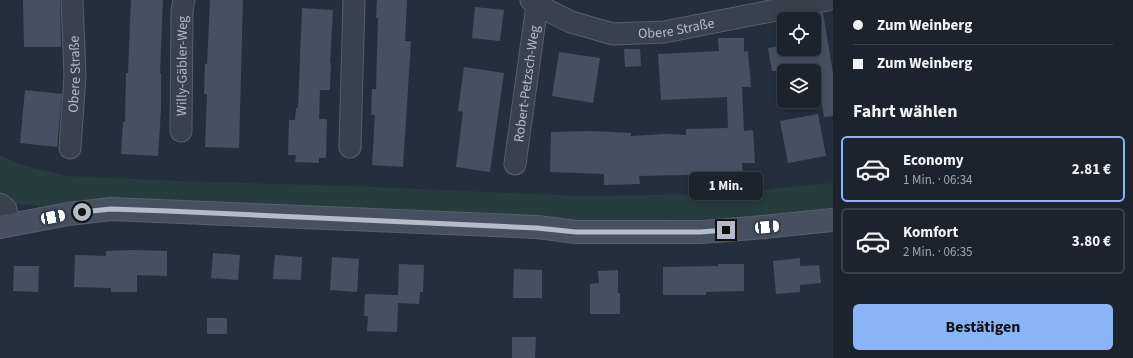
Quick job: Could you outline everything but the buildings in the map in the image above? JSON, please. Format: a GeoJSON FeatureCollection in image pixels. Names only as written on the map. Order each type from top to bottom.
{"type":"FeatureCollection","features":[{"type":"Feature","properties":{"kind":"street","name":"Obere Straße"},"geometry":{"type":"LineString","coordinates":[[70,148],[75,76],[72,0]]}},
{"type":"Feature","properties":{"kind":"street","name":"Willy-Gäbler-Weg"},"geometry":{"type":"LineString","coordinates":[[181,131],[182,11],[184,0]]}},
{"type":"Feature","properties":{"kind":"street"},"geometry":{"type":"LineString","coordinates":[[350,147],[354,0]]}},
{"type":"Feature","properties":{"kind":"street","name":"Obere Straße"},"geometry":{"type":"LineString","coordinates":[[534,2],[572,22],[613,34],[664,32],[826,0]]}},
{"type":"Feature","properties":{"kind":"street","name":"Robert-Petzsch-Weg"},"geometry":{"type":"LineString","coordinates":[[515,164],[534,2]]}},
{"type":"Feature","properties":{"kind":"street"},"geometry":{"type":"LineString","coordinates":[[0,204],[6,209],[4,226],[68,214],[111,209],[537,228],[576,232],[700,232],[833,220]]}},
{"type":"Feature","properties":{"kind":"green space"},"geometry":{"type":"Polygon","coordinates":[[[0,155],[18,164],[67,176],[580,196],[718,194],[833,183],[833,209],[752,218],[566,222],[78,202],[44,206],[17,204],[0,195],[0,155]]]}},
{"type":"Feature","properties":{"kind":"route"},"geometry":{"type":"LineString","coordinates":[[82,212],[111,209],[168,211],[537,228],[576,232],[700,232],[726,230]]}}]}
